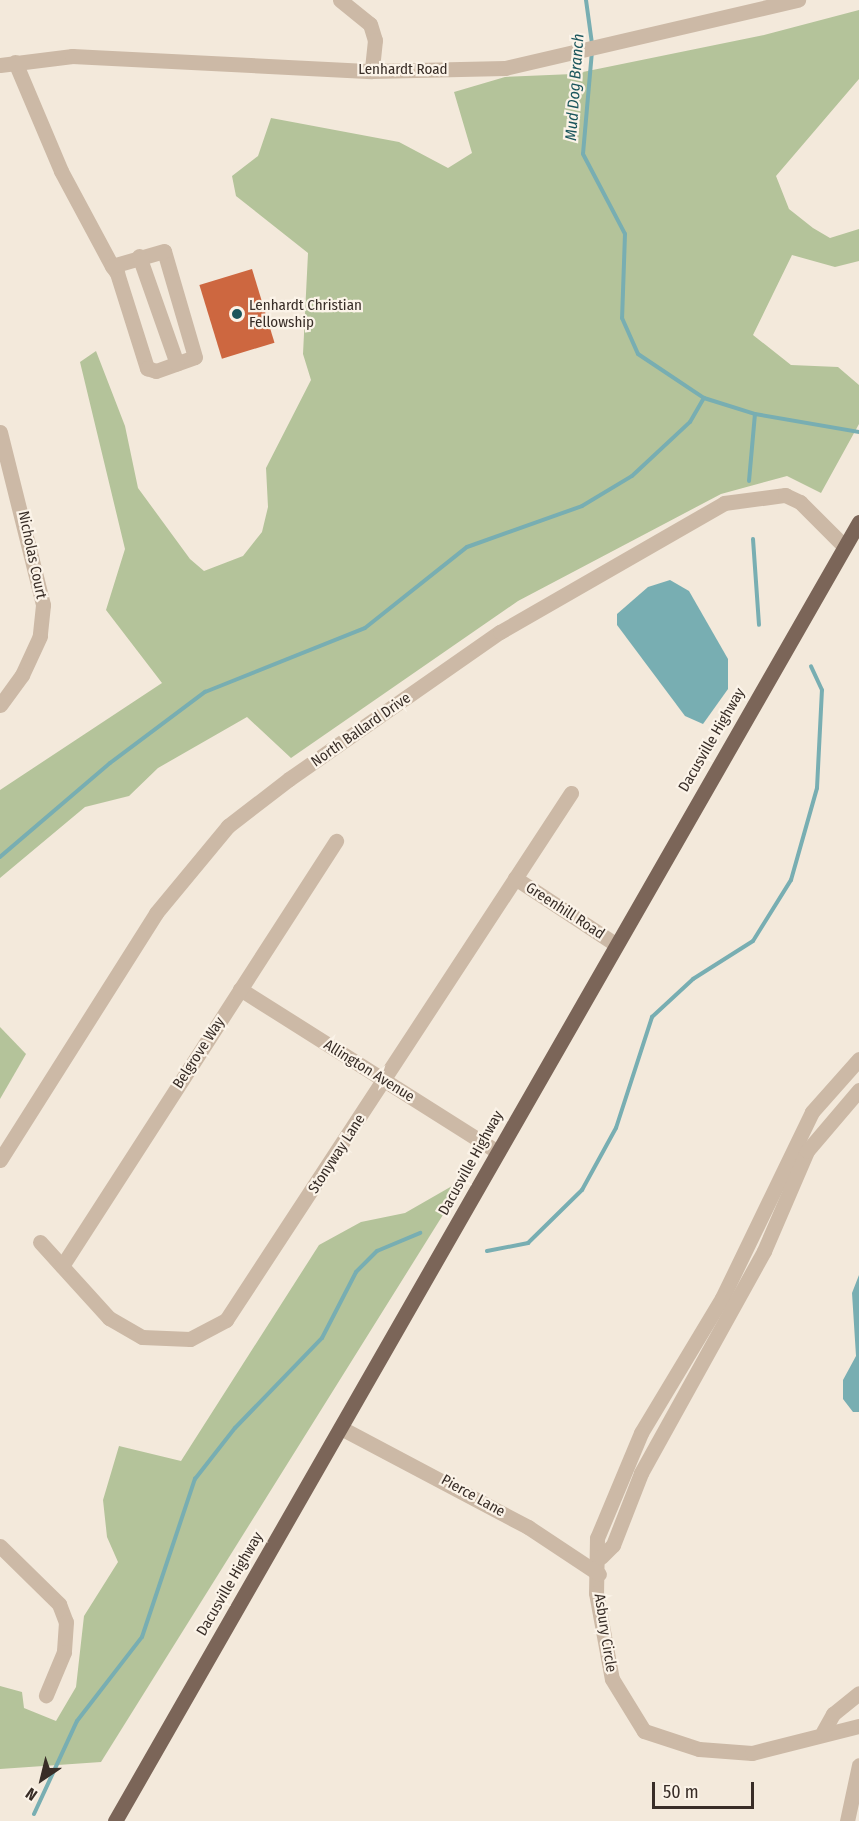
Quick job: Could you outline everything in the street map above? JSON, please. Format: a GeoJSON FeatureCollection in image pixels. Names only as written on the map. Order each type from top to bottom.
{"type":"FeatureCollection","features":[{"type":"Feature","properties":{"kind":"main road","name":"Dacusville Highway"},"geometry":{"type":"LineString","coordinates":[[115,1821],[615,944],[859,522]]}},
{"type":"Feature","properties":{"kind":"street"},"geometry":{"type":"LineString","coordinates":[[340,0],[370,24],[375,40],[372,71]]}},
{"type":"Feature","properties":{"kind":"street","name":"Lenhardt Road"},"geometry":{"type":"LineString","coordinates":[[8,64],[72,56],[372,71],[505,68],[570,55],[798,0]]}},
{"type":"Feature","properties":{"kind":"street"},"geometry":{"type":"LineString","coordinates":[[8,64],[112,266],[147,368],[156,371],[195,357],[196,351],[164,251],[139,256],[112,266]]}},
{"type":"Feature","properties":{"kind":"street"},"geometry":{"type":"LineString","coordinates":[[139,256],[177,364]]}},
{"type":"Feature","properties":{"kind":"street","name":"Nicholas Court"},"geometry":{"type":"LineString","coordinates":[[0,432],[43,605],[40,636],[22,675],[0,705]]}},
{"type":"Feature","properties":{"kind":"street","name":"North Ballard Drive"},"geometry":{"type":"LineString","coordinates":[[0,1160],[156,914],[228,826],[289,779],[500,632],[724,503],[785,495],[800,502],[844,546]]}},
{"type":"Feature","properties":{"kind":"street","name":"Stonyway Lane"},"geometry":{"type":"LineString","coordinates":[[40,1242],[109,1318],[142,1337],[173,1342],[215,1329],[235,1309],[571,794]]}},
{"type":"Feature","properties":{"kind":"street","name":"Belgrove Way"},"geometry":{"type":"LineString","coordinates":[[62,1266],[336,841]]}},
{"type":"Feature","properties":{"kind":"street","name":"Greenhill Road"},"geometry":{"type":"LineString","coordinates":[[515,879],[615,944]]}},
{"type":"Feature","properties":{"kind":"street","name":"Allington Avenue"},"geometry":{"type":"LineString","coordinates":[[240,989],[498,1152]]}},
{"type":"Feature","properties":{"kind":"street","name":"Asbury Circle"},"geometry":{"type":"LineString","coordinates":[[859,1059],[812,1112],[777,1178],[722,1298],[678,1366],[641,1433],[597,1539],[601,1557],[596,1593],[612,1679],[644,1731],[699,1749],[752,1754],[823,1732],[859,1726]]}},
{"type":"Feature","properties":{"kind":"street"},"geometry":{"type":"LineString","coordinates":[[831,1090],[846,1103]]}},
{"type":"Feature","properties":{"kind":"street","name":"Asbury Circle"},"geometry":{"type":"LineString","coordinates":[[601,1557],[613,1545],[641,1473],[772,1234],[807,1151],[859,1090]]}},
{"type":"Feature","properties":{"kind":"street"},"geometry":{"type":"LineString","coordinates":[[777,1178],[793,1184]]}},
{"type":"Feature","properties":{"kind":"street"},"geometry":{"type":"LineString","coordinates":[[755,1226],[772,1234]]}},
{"type":"Feature","properties":{"kind":"street"},"geometry":{"type":"LineString","coordinates":[[678,1366],[695,1375]]}},
{"type":"Feature","properties":{"kind":"street","name":"Pierce Lane"},"geometry":{"type":"LineString","coordinates":[[341,1428],[528,1527],[599,1574]]}},
{"type":"Feature","properties":{"kind":"street"},"geometry":{"type":"LineString","coordinates":[[641,1433],[657,1443]]}},
{"type":"Feature","properties":{"kind":"street"},"geometry":{"type":"LineString","coordinates":[[627,1465],[641,1473]]}},
{"type":"Feature","properties":{"kind":"street"},"geometry":{"type":"LineString","coordinates":[[0,1546],[59,1604],[66,1622],[64,1652],[46,1695]]}},
{"type":"Feature","properties":{"kind":"street"},"geometry":{"type":"LineString","coordinates":[[823,1732],[833,1714],[859,1693]]}},
{"type":"Feature","properties":{"kind":"street"},"geometry":{"type":"LineString","coordinates":[[848,1821],[859,1765]]}},
{"type":"Feature","properties":{"kind":"green space"},"geometry":{"type":"Polygon","coordinates":[[[859,10],[859,79],[776,176],[789,209],[813,228],[830,238],[859,229],[859,261],[835,267],[792,255],[753,335],[791,365],[838,367],[859,385],[859,424],[821,493],[787,476],[721,494],[518,601],[291,758],[247,717],[158,768],[129,796],[85,807],[0,878],[0,790],[162,683],[106,610],[125,549],[80,362],[96,351],[125,426],[138,488],[190,559],[204,571],[243,556],[262,532],[268,507],[266,468],[311,380],[303,354],[308,253],[236,196],[232,176],[258,156],[271,118],[399,142],[448,168],[472,153],[454,92],[505,77],[573,74],[764,35],[859,10]]]}},
{"type":"Feature","properties":{"kind":"green space"},"geometry":{"type":"Polygon","coordinates":[[[0,1027],[26,1054],[0,1099],[0,1027]]]}},
{"type":"Feature","properties":{"kind":"green space"},"geometry":{"type":"Polygon","coordinates":[[[466,1178],[101,1762],[0,1769],[0,1686],[22,1692],[24,1708],[56,1721],[76,1687],[84,1616],[118,1562],[107,1537],[103,1500],[119,1446],[181,1461],[319,1245],[361,1222],[405,1213],[466,1178]]]}},
{"type":"Feature","properties":{"kind":"water"},"geometry":{"type":"Polygon","coordinates":[[[670,580],[689,591],[728,659],[728,689],[703,724],[685,716],[617,625],[617,614],[648,587],[670,580]]]}},
{"type":"Feature","properties":{"kind":"water"},"geometry":{"type":"Polygon","coordinates":[[[859,1275],[859,1412],[853,1412],[843,1399],[843,1380],[856,1356],[852,1293],[859,1275]]]}},
{"type":"Feature","properties":{"kind":"building","name":"Lenhardt Christian Fellowship"},"geometry":{"type":"Polygon","coordinates":[[[252,269],[275,343],[222,359],[199,285],[252,269]]]}},
{"type":"Feature","properties":{"kind":"waterway","name":"Mud Dog Branch"},"geometry":{"type":"LineString","coordinates":[[586,0],[592,44]]}},
{"type":"Feature","properties":{"kind":"waterway","name":"Mud Dog Branch"},"geometry":{"type":"LineString","coordinates":[[592,51],[583,154],[625,234],[622,318],[638,354],[704,398],[755,414],[859,432]]}},
{"type":"Feature","properties":{"kind":"waterway"},"geometry":{"type":"LineString","coordinates":[[0,857],[110,763],[205,692],[365,628],[467,547],[582,506],[632,476],[690,422],[704,398]]}},
{"type":"Feature","properties":{"kind":"waterway"},"geometry":{"type":"LineString","coordinates":[[749,481],[755,414]]}},
{"type":"Feature","properties":{"kind":"waterway"},"geometry":{"type":"LineString","coordinates":[[753,539],[759,625]]}},
{"type":"Feature","properties":{"kind":"waterway"},"geometry":{"type":"LineString","coordinates":[[487,1251],[528,1243],[582,1190],[616,1128],[652,1017],[693,979],[753,941],[791,880],[817,788],[822,690],[811,666]]}},
{"type":"Feature","properties":{"kind":"waterway"},"geometry":{"type":"LineString","coordinates":[[34,1814],[77,1721],[142,1637],[195,1479],[235,1428],[322,1338],[356,1272],[377,1251],[420,1233]]}},
{"type":"Feature","properties":{"kind":"place","name":"Lenhardt Christian Fellowship"},"geometry":{"type":"Point","coordinates":[237,314]}}]}
